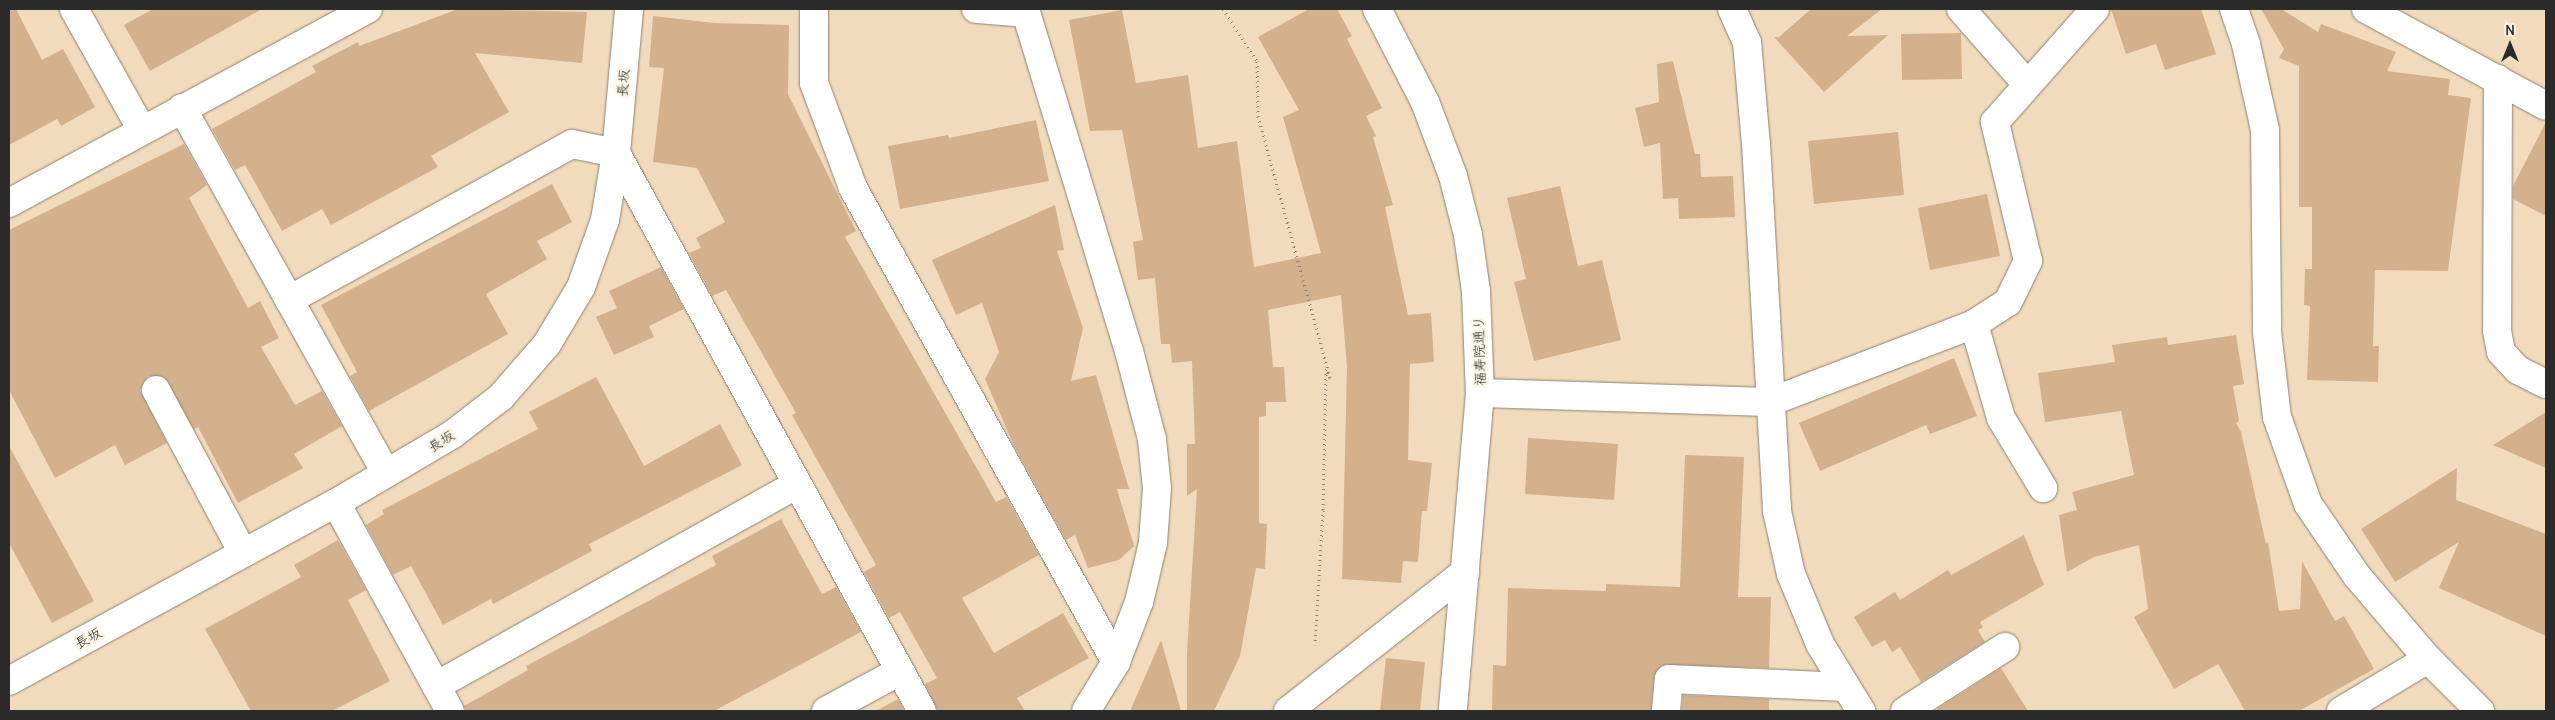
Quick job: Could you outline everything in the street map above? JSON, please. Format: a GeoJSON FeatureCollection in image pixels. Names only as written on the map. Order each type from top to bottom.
{"type":"FeatureCollection","features":[{"type":"Feature","properties":{"kind":"street"},"geometry":{"type":"LineString","coordinates":[[74,9],[142,130]]}},
{"type":"Feature","properties":{"kind":"street"},"geometry":{"type":"LineString","coordinates":[[9,203],[368,9]]}},
{"type":"Feature","properties":{"kind":"street","name":"長坂"},"geometry":{"type":"LineString","coordinates":[[9,681],[336,503],[453,434],[501,397],[547,344],[581,286],[606,220],[616,153],[629,9]]}},
{"type":"Feature","properties":{"kind":"street"},"geometry":{"type":"LineString","coordinates":[[814,9],[814,83],[853,188],[1116,662]]}},
{"type":"Feature","properties":{"kind":"street"},"geometry":{"type":"LineString","coordinates":[[976,9],[1026,11],[1152,438],[1157,488],[1153,543],[1139,602],[1116,662],[1086,711]]}},
{"type":"Feature","properties":{"kind":"street","name":"福寿院通り"},"geometry":{"type":"LineString","coordinates":[[1376,9],[1424,102],[1453,176],[1468,235],[1476,291],[1480,393],[1453,711]]}},
{"type":"Feature","properties":{"kind":"street"},"geometry":{"type":"LineString","coordinates":[[1732,9],[1747,42],[1756,144],[1778,511],[1791,574],[1820,644],[1844,687],[1861,711]]}},
{"type":"Feature","properties":{"kind":"street"},"geometry":{"type":"LineString","coordinates":[[1962,9],[2027,84]]}},
{"type":"Feature","properties":{"kind":"street"},"geometry":{"type":"LineString","coordinates":[[1480,393],[1770,402],[1974,324],[2008,302],[2028,261],[1995,122],[2095,9]]}},
{"type":"Feature","properties":{"kind":"street"},"geometry":{"type":"LineString","coordinates":[[2234,9],[2246,44],[2265,130],[2267,332],[2277,417],[2308,504],[2357,576],[2428,659],[2480,711]]}},
{"type":"Feature","properties":{"kind":"street"},"geometry":{"type":"LineString","coordinates":[[2366,9],[2546,106]]}},
{"type":"Feature","properties":{"kind":"street"},"geometry":{"type":"LineString","coordinates":[[2498,80],[2497,331],[2501,352],[2518,370],[2546,384]]}},
{"type":"Feature","properties":{"kind":"street"},"geometry":{"type":"LineString","coordinates":[[182,108],[386,474]]}},
{"type":"Feature","properties":{"kind":"street"},"geometry":{"type":"LineString","coordinates":[[289,300],[572,144],[616,153],[922,711]]}},
{"type":"Feature","properties":{"kind":"street"},"geometry":{"type":"LineString","coordinates":[[1974,324],[2001,418],[2043,488]]}},
{"type":"Feature","properties":{"kind":"street"},"geometry":{"type":"LineString","coordinates":[[156,390],[243,553]]}},
{"type":"Feature","properties":{"kind":"street"},"geometry":{"type":"LineString","coordinates":[[436,686],[797,484]]}},
{"type":"Feature","properties":{"kind":"street"},"geometry":{"type":"LineString","coordinates":[[336,503],[450,711]]}},
{"type":"Feature","properties":{"kind":"street"},"geometry":{"type":"LineString","coordinates":[[1288,711],[1465,572]]}},
{"type":"Feature","properties":{"kind":"street"},"geometry":{"type":"LineString","coordinates":[[1905,711],[2005,647]]}},
{"type":"Feature","properties":{"kind":"street"},"geometry":{"type":"LineString","coordinates":[[2341,711],[2428,659]]}},
{"type":"Feature","properties":{"kind":"street"},"geometry":{"type":"LineString","coordinates":[[826,711],[900,671]]}},
{"type":"Feature","properties":{"kind":"street"},"geometry":{"type":"LineString","coordinates":[[1666,711],[1669,679],[1844,687]]}},
{"type":"Feature","properties":{"kind":"path"},"geometry":{"type":"LineString","coordinates":[[1223,9],[1257,61],[1258,116],[1330,378],[1326,369],[1323,510],[1312,693]]}},
{"type":"Feature","properties":{"kind":"building"},"geometry":{"type":"Polygon","coordinates":[[[9,9],[16,9],[42,60],[63,49],[95,107],[61,126],[57,119],[9,145],[9,9]]]}},
{"type":"Feature","properties":{"kind":"building"},"geometry":{"type":"Polygon","coordinates":[[[153,9],[262,9],[150,71],[124,25],[153,9]]]}},
{"type":"Feature","properties":{"kind":"building"},"geometry":{"type":"Polygon","coordinates":[[[458,9],[587,12],[582,63],[475,53],[509,112],[431,156],[438,167],[331,225],[322,209],[282,231],[245,165],[235,170],[212,129],[316,72],[312,66],[358,42],[359,46],[458,9]]]}},
{"type":"Feature","properties":{"kind":"building"},"geometry":{"type":"Polygon","coordinates":[[[1309,9],[1337,9],[1352,36],[1347,39],[1382,108],[1366,116],[1376,136],[1373,137],[1393,205],[1385,207],[1408,315],[1431,313],[1434,362],[1410,364],[1408,460],[1432,463],[1427,511],[1422,511],[1418,562],[1403,561],[1401,583],[1342,579],[1347,367],[1341,295],[1268,310],[1273,367],[1284,367],[1286,402],[1266,402],[1266,416],[1259,417],[1259,523],[1267,524],[1265,569],[1256,568],[1240,656],[1214,711],[1187,711],[1187,653],[1197,489],[1187,496],[1187,444],[1195,444],[1192,361],[1172,363],[1170,344],[1161,344],[1155,278],[1138,280],[1133,242],[1143,240],[1122,130],[1090,131],[1069,20],[1122,10],[1136,83],[1188,75],[1198,148],[1237,141],[1254,267],[1321,253],[1283,117],[1299,110],[1258,37],[1309,9]]]}},
{"type":"Feature","properties":{"kind":"building"},"geometry":{"type":"Polygon","coordinates":[[[1811,9],[1882,9],[1847,36],[1888,35],[1824,92],[1774,37],[1779,37],[1811,9]]]}},
{"type":"Feature","properties":{"kind":"building"},"geometry":{"type":"Polygon","coordinates":[[[2111,9],[2201,9],[2216,54],[2165,70],[2156,44],[2126,54],[2111,9]]]}},
{"type":"Feature","properties":{"kind":"building"},"geometry":{"type":"Polygon","coordinates":[[[2261,9],[2281,9],[2318,32],[2321,24],[2396,52],[2387,71],[2450,79],[2448,95],[2471,98],[2448,271],[2375,270],[2373,346],[2379,346],[2378,382],[2307,380],[2310,306],[2304,305],[2305,269],[2312,269],[2312,207],[2299,207],[2299,66],[2279,58],[2284,49],[2261,9]]]}},
{"type":"Feature","properties":{"kind":"building"},"geometry":{"type":"Polygon","coordinates":[[[653,16],[714,23],[789,25],[788,94],[856,231],[845,237],[996,502],[1006,497],[1039,555],[962,598],[994,653],[1063,613],[1089,658],[1017,698],[1025,711],[938,711],[925,684],[937,678],[900,612],[889,618],[864,572],[876,565],[792,415],[796,413],[726,290],[712,296],[689,253],[701,248],[696,238],[725,222],[697,168],[653,162],[664,68],[649,67],[653,16]]]}},
{"type":"Feature","properties":{"kind":"building"},"geometry":{"type":"Polygon","coordinates":[[[1961,33],[1962,79],[1902,80],[1901,34],[1961,33]]]}},
{"type":"Feature","properties":{"kind":"building"},"geometry":{"type":"Polygon","coordinates":[[[1673,61],[1695,154],[1700,154],[1701,177],[1733,176],[1735,217],[1679,219],[1678,198],[1663,199],[1660,143],[1644,147],[1635,108],[1659,102],[1657,64],[1673,61]]]}},
{"type":"Feature","properties":{"kind":"building"},"geometry":{"type":"Polygon","coordinates":[[[1036,120],[1049,181],[900,209],[888,146],[948,135],[949,138],[1036,120]]]}},
{"type":"Feature","properties":{"kind":"building"},"geometry":{"type":"Polygon","coordinates":[[[2546,122],[2546,216],[2513,199],[2513,186],[2546,122]]]}},
{"type":"Feature","properties":{"kind":"building"},"geometry":{"type":"Polygon","coordinates":[[[1898,132],[1904,195],[1814,204],[1808,141],[1898,132]]]}},
{"type":"Feature","properties":{"kind":"building"},"geometry":{"type":"Polygon","coordinates":[[[184,144],[207,185],[189,198],[248,308],[260,301],[279,338],[261,347],[295,405],[322,391],[342,426],[294,454],[303,468],[238,503],[198,427],[194,429],[164,377],[148,376],[140,390],[167,443],[125,465],[115,445],[55,478],[9,390],[9,230],[184,144]]]}},
{"type":"Feature","properties":{"kind":"building"},"geometry":{"type":"Polygon","coordinates":[[[552,184],[572,222],[537,241],[547,259],[486,294],[508,334],[369,411],[350,376],[357,372],[321,305],[552,184]]]}},
{"type":"Feature","properties":{"kind":"building"},"geometry":{"type":"Polygon","coordinates":[[[1560,186],[1578,266],[1602,260],[1621,340],[1534,361],[1514,282],[1526,279],[1507,198],[1560,186]]]}},
{"type":"Feature","properties":{"kind":"building"},"geometry":{"type":"Polygon","coordinates":[[[1987,194],[2000,256],[1930,270],[1918,208],[1987,194]]]}},
{"type":"Feature","properties":{"kind":"building"},"geometry":{"type":"Polygon","coordinates":[[[1055,205],[1064,250],[1057,251],[1083,328],[1071,381],[1096,375],[1129,489],[1117,489],[1134,546],[1119,560],[1088,568],[1075,535],[1066,540],[1014,446],[985,379],[999,352],[982,303],[956,315],[932,260],[1055,205]]]}},
{"type":"Feature","properties":{"kind":"building"},"geometry":{"type":"Polygon","coordinates":[[[661,267],[684,309],[649,326],[654,337],[614,355],[596,317],[617,308],[609,291],[661,267]]]}},
{"type":"Feature","properties":{"kind":"building"},"geometry":{"type":"Polygon","coordinates":[[[2236,335],[2244,384],[2233,386],[2239,421],[2236,423],[2241,432],[2266,544],[2268,542],[2279,611],[2300,609],[2302,561],[2335,621],[2344,616],[2374,669],[2299,711],[2245,711],[2218,664],[2174,689],[2134,617],[2148,609],[2139,545],[2094,557],[2067,572],[2059,515],[2077,510],[2072,492],[2134,475],[2121,411],[2045,422],[2038,373],[2115,362],[2112,345],[2167,337],[2168,345],[2236,335]]]}},
{"type":"Feature","properties":{"kind":"building"},"geometry":{"type":"Polygon","coordinates":[[[1954,358],[1977,416],[1930,434],[1926,425],[1820,471],[1799,423],[1954,358]]]}},
{"type":"Feature","properties":{"kind":"building"},"geometry":{"type":"Polygon","coordinates":[[[596,377],[644,466],[720,424],[742,465],[589,544],[592,551],[493,604],[491,599],[443,625],[411,566],[393,575],[366,525],[384,514],[382,510],[538,429],[529,412],[596,377]]]}},
{"type":"Feature","properties":{"kind":"building"},"geometry":{"type":"Polygon","coordinates":[[[2546,412],[2546,468],[2493,445],[2546,412]]]}},
{"type":"Feature","properties":{"kind":"building"},"geometry":{"type":"Polygon","coordinates":[[[1528,438],[1618,444],[1614,500],[1525,494],[1528,438]]]}},
{"type":"Feature","properties":{"kind":"building"},"geometry":{"type":"Polygon","coordinates":[[[9,446],[94,601],[52,623],[9,543],[9,446]]]}},
{"type":"Feature","properties":{"kind":"building"},"geometry":{"type":"Polygon","coordinates":[[[1685,455],[1744,457],[1738,597],[1771,597],[1769,668],[1662,665],[1654,677],[1651,711],[1492,711],[1493,665],[1506,666],[1508,588],[1606,591],[1606,584],[1680,587],[1685,455]]]}},
{"type":"Feature","properties":{"kind":"building"},"geometry":{"type":"Polygon","coordinates":[[[2457,468],[2456,500],[2546,534],[2546,636],[2439,588],[2459,542],[2395,582],[2361,529],[2457,468]]]}},
{"type":"Feature","properties":{"kind":"building"},"geometry":{"type":"Polygon","coordinates":[[[781,519],[822,594],[836,587],[861,632],[714,711],[466,711],[464,706],[528,670],[526,666],[716,565],[712,556],[781,519]]]}},
{"type":"Feature","properties":{"kind":"building"},"geometry":{"type":"Polygon","coordinates":[[[2024,535],[2044,585],[1980,622],[1983,627],[1978,630],[1985,642],[1921,682],[1900,647],[1892,652],[1885,640],[1872,647],[1854,617],[1895,592],[1900,600],[1948,570],[1951,575],[2024,535]]]}},
{"type":"Feature","properties":{"kind":"building"},"geometry":{"type":"Polygon","coordinates":[[[338,540],[366,590],[348,600],[390,681],[332,711],[251,711],[205,629],[301,577],[294,565],[338,540]]]}},
{"type":"Feature","properties":{"kind":"building"},"geometry":{"type":"Polygon","coordinates":[[[1161,640],[1181,711],[1130,711],[1161,640]]]}},
{"type":"Feature","properties":{"kind":"building"},"geometry":{"type":"Polygon","coordinates":[[[1386,658],[1425,662],[1420,711],[1380,711],[1386,658]]]}},
{"type":"Feature","properties":{"kind":"building"},"geometry":{"type":"Polygon","coordinates":[[[2001,668],[2028,711],[1938,711],[1937,709],[2001,668]]]}},
{"type":"Feature","properties":{"kind":"building"},"geometry":{"type":"Polygon","coordinates":[[[1683,695],[1769,699],[1769,711],[1682,711],[1683,695]]]}},
{"type":"Feature","properties":{"kind":"building"},"geometry":{"type":"Polygon","coordinates":[[[898,699],[904,711],[876,711],[898,699]]]}}]}
